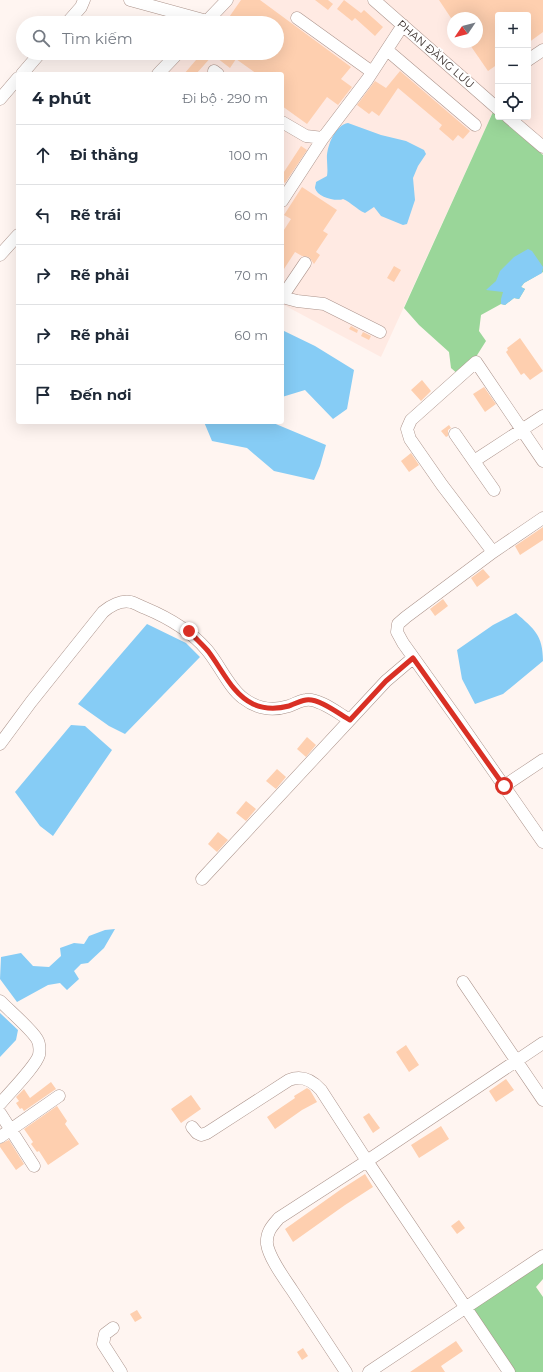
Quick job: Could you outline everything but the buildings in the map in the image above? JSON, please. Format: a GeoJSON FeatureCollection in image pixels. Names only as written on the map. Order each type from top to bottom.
{"type":"FeatureCollection","features":[{"type":"Feature","properties":{"kind":"street"},"geometry":{"type":"LineString","coordinates":[[73,16],[81,7],[84,0]]}},
{"type":"Feature","properties":{"kind":"street"},"geometry":{"type":"LineString","coordinates":[[130,0],[185,16]]}},
{"type":"Feature","properties":{"kind":"street"},"geometry":{"type":"LineString","coordinates":[[212,16],[227,0]]}},
{"type":"Feature","properties":{"kind":"street","name":"PHAN ĐĂNG LƯU"},"geometry":{"type":"LineString","coordinates":[[374,0],[495,105]]}},
{"type":"Feature","properties":{"kind":"street"},"geometry":{"type":"LineString","coordinates":[[297,18],[372,72]]}},
{"type":"Feature","properties":{"kind":"street"},"geometry":{"type":"LineString","coordinates":[[284,198],[323,138],[372,72],[403,25]]}},
{"type":"Feature","properties":{"kind":"street"},"geometry":{"type":"LineString","coordinates":[[387,50],[475,125]]}},
{"type":"Feature","properties":{"kind":"street"},"geometry":{"type":"LineString","coordinates":[[531,58],[543,50]]}},
{"type":"Feature","properties":{"kind":"street"},"geometry":{"type":"LineString","coordinates":[[24,72],[34,60]]}},
{"type":"Feature","properties":{"kind":"street"},"geometry":{"type":"LineString","coordinates":[[160,72],[171,60]]}},
{"type":"Feature","properties":{"kind":"street"},"geometry":{"type":"LineString","coordinates":[[0,99],[16,80]]}},
{"type":"Feature","properties":{"kind":"street"},"geometry":{"type":"LineString","coordinates":[[512,120],[543,147]]}},
{"type":"Feature","properties":{"kind":"street"},"geometry":{"type":"LineString","coordinates":[[284,123],[306,136],[323,138]]}},
{"type":"Feature","properties":{"kind":"street"},"geometry":{"type":"LineString","coordinates":[[0,255],[16,237]]}},
{"type":"Feature","properties":{"kind":"street"},"geometry":{"type":"LineString","coordinates":[[284,294],[305,263]]}},
{"type":"Feature","properties":{"kind":"street"},"geometry":{"type":"LineString","coordinates":[[284,298],[296,301],[324,304],[380,332]]}},
{"type":"Feature","properties":{"kind":"street"},"geometry":{"type":"LineString","coordinates":[[493,552],[442,485],[410,438],[407,430],[411,420],[476,362],[543,461]]}},
{"type":"Feature","properties":{"kind":"street"},"geometry":{"type":"LineString","coordinates":[[474,461],[543,416]]}},
{"type":"Feature","properties":{"kind":"street"},"geometry":{"type":"LineString","coordinates":[[455,434],[494,490]]}},
{"type":"Feature","properties":{"kind":"street"},"geometry":{"type":"LineString","coordinates":[[543,518],[493,552],[398,624],[397,632],[413,658],[543,842]]}},
{"type":"Feature","properties":{"kind":"street"},"geometry":{"type":"LineString","coordinates":[[0,744],[102,612],[110,606],[130,602],[156,612],[189,631],[208,650],[235,690],[252,704],[264,708],[271,708],[288,706],[307,700],[317,701],[350,720]]}},
{"type":"Feature","properties":{"kind":"street"},"geometry":{"type":"LineString","coordinates":[[202,879],[386,681],[413,658]]}},
{"type":"Feature","properties":{"kind":"street"},"geometry":{"type":"LineString","coordinates":[[504,786],[543,760]]}},
{"type":"Feature","properties":{"kind":"street"},"geometry":{"type":"LineString","coordinates":[[463,982],[543,1100]]}},
{"type":"Feature","properties":{"kind":"street"},"geometry":{"type":"LineString","coordinates":[[0,1002],[33,1034],[38,1040],[40,1047],[39,1056],[0,1104]]}},
{"type":"Feature","properties":{"kind":"street"},"geometry":{"type":"LineString","coordinates":[[346,1372],[271,1255],[267,1245],[267,1236],[270,1228],[279,1218],[367,1161],[543,1042]]}},
{"type":"Feature","properties":{"kind":"street"},"geometry":{"type":"LineString","coordinates":[[192,1127],[201,1135],[207,1133],[296,1077],[315,1083],[509,1372]]}},
{"type":"Feature","properties":{"kind":"street"},"geometry":{"type":"LineString","coordinates":[[0,1137],[59,1096]]}},
{"type":"Feature","properties":{"kind":"street"},"geometry":{"type":"LineString","coordinates":[[0,1113],[34,1166]]}},
{"type":"Feature","properties":{"kind":"street"},"geometry":{"type":"LineString","coordinates":[[369,1372],[466,1309],[543,1256]]}},
{"type":"Feature","properties":{"kind":"street"},"geometry":{"type":"LineString","coordinates":[[113,1328],[105,1334],[103,1344],[121,1372]]}},
{"type":"Feature","properties":{"kind":"shaded area"},"geometry":{"type":"Polygon","coordinates":[[[230,0],[366,0],[493,112],[381,357],[284,305],[284,72],[163,72],[174,60],[284,60],[284,16],[215,16],[230,0]]]}},
{"type":"Feature","properties":{"kind":"shaded area"},"geometry":{"type":"Polygon","coordinates":[[[383,0],[543,0],[543,139],[521,120],[531,120],[531,12],[495,12],[495,98],[383,0]]]}},
{"type":"Feature","properties":{"kind":"green space"},"geometry":{"type":"Polygon","coordinates":[[[493,112],[495,114],[495,120],[502,120],[543,155],[543,272],[524,283],[521,287],[525,289],[519,299],[514,298],[505,305],[501,304],[481,315],[479,331],[486,341],[474,360],[459,375],[451,368],[449,352],[419,325],[404,308],[493,112]]]}},
{"type":"Feature","properties":{"kind":"green space"},"geometry":{"type":"Polygon","coordinates":[[[543,1259],[543,1279],[536,1287],[543,1297],[543,1372],[512,1372],[469,1309],[543,1259]]]}},
{"type":"Feature","properties":{"kind":"water"},"geometry":{"type":"Polygon","coordinates":[[[348,123],[381,135],[406,141],[424,150],[426,154],[418,166],[413,178],[415,200],[407,224],[403,225],[381,216],[374,207],[365,213],[343,199],[336,200],[327,198],[316,191],[316,182],[327,176],[327,155],[332,137],[339,128],[348,123]]]}},
{"type":"Feature","properties":{"kind":"water"},"geometry":{"type":"Polygon","coordinates":[[[528,249],[532,251],[543,267],[542,273],[524,283],[521,287],[525,289],[519,299],[514,298],[505,305],[501,304],[503,292],[486,290],[496,281],[500,271],[514,257],[528,249]]]}},
{"type":"Feature","properties":{"kind":"water"},"geometry":{"type":"Polygon","coordinates":[[[284,331],[315,346],[354,370],[347,409],[333,419],[305,390],[284,396],[284,331]]]}},
{"type":"Feature","properties":{"kind":"water"},"geometry":{"type":"Polygon","coordinates":[[[205,424],[276,424],[326,445],[314,480],[274,471],[247,448],[212,441],[205,424]]]}},
{"type":"Feature","properties":{"kind":"water"},"geometry":{"type":"Polygon","coordinates":[[[516,613],[536,633],[543,652],[543,661],[503,694],[475,704],[462,679],[457,650],[493,625],[516,613]]]}},
{"type":"Feature","properties":{"kind":"water"},"geometry":{"type":"Polygon","coordinates":[[[147,624],[186,643],[200,657],[125,734],[109,726],[78,704],[147,624]]]}},
{"type":"Feature","properties":{"kind":"water"},"geometry":{"type":"Polygon","coordinates":[[[71,725],[85,726],[112,750],[53,836],[40,826],[15,792],[71,725]]]}},
{"type":"Feature","properties":{"kind":"water"},"geometry":{"type":"Polygon","coordinates":[[[115,929],[104,948],[88,963],[81,964],[74,971],[79,979],[67,990],[60,983],[48,985],[17,1002],[0,979],[1,957],[21,953],[33,966],[49,967],[61,956],[60,948],[74,943],[84,944],[89,936],[105,930],[115,929]]]}},
{"type":"Feature","properties":{"kind":"water"},"geometry":{"type":"Polygon","coordinates":[[[0,1013],[18,1030],[16,1040],[0,1057],[0,1013]]]}},
{"type":"Feature","properties":{"kind":"route"},"geometry":{"type":"LineString","coordinates":[[189,631],[208,650],[235,690],[252,704],[264,708],[279,708],[307,700],[317,701],[350,720],[386,681],[413,658],[504,786]]}}]}
